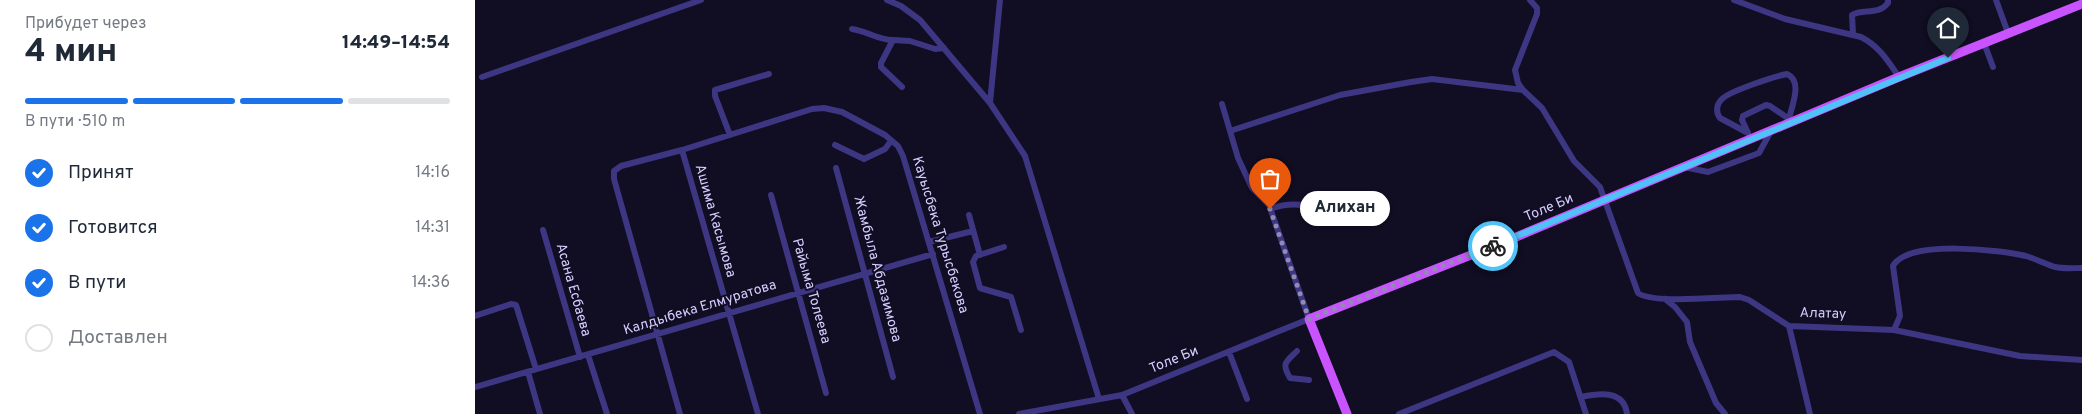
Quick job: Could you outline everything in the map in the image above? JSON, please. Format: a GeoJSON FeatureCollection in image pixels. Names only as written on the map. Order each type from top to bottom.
{"type":"FeatureCollection","features":[{"type":"Feature","properties":{"kind":"main road","name":"Толе Би"},"geometry":{"type":"LineString","coordinates":[[1309,319],[1606,199],[1749,136],[1771,131],[1791,121],[2082,4]]}},
{"type":"Feature","properties":{"kind":"main road"},"geometry":{"type":"LineString","coordinates":[[1309,319],[1347,414]]}},
{"type":"Feature","properties":{"kind":"street"},"geometry":{"type":"LineString","coordinates":[[482,77],[701,0]]}},
{"type":"Feature","properties":{"kind":"street"},"geometry":{"type":"LineString","coordinates":[[887,0],[912,13],[944,48],[990,103],[1025,156],[1099,399]]}},
{"type":"Feature","properties":{"kind":"street"},"geometry":{"type":"LineString","coordinates":[[990,103],[1000,0]]}},
{"type":"Feature","properties":{"kind":"street"},"geometry":{"type":"LineString","coordinates":[[1529,0],[1537,8],[1537,14],[1515,70],[1518,83],[1542,108],[1575,161],[1601,187],[1606,199]]}},
{"type":"Feature","properties":{"kind":"street"},"geometry":{"type":"LineString","coordinates":[[1734,0],[1785,19],[1853,34],[1868,41],[1877,48],[1886,57],[1899,77]]}},
{"type":"Feature","properties":{"kind":"street"},"geometry":{"type":"LineString","coordinates":[[1853,34],[1852,15],[1856,12],[1881,10],[1888,3],[1888,0]]}},
{"type":"Feature","properties":{"kind":"street"},"geometry":{"type":"LineString","coordinates":[[1996,0],[2008,34]]}},
{"type":"Feature","properties":{"kind":"street"},"geometry":{"type":"LineString","coordinates":[[852,29],[869,33],[883,40],[910,40],[935,49],[944,48]]}},
{"type":"Feature","properties":{"kind":"street"},"geometry":{"type":"LineString","coordinates":[[893,40],[881,63],[881,67],[902,87]]}},
{"type":"Feature","properties":{"kind":"street"},"geometry":{"type":"LineString","coordinates":[[1984,43],[1993,67]]}},
{"type":"Feature","properties":{"kind":"street"},"geometry":{"type":"LineString","coordinates":[[730,135],[715,96],[715,90],[769,74]]}},
{"type":"Feature","properties":{"kind":"street"},"geometry":{"type":"LineString","coordinates":[[1787,74],[1793,77],[1796,83],[1791,121],[1771,106],[1766,105],[1743,116],[1742,120],[1749,136],[1720,118],[1717,110],[1720,101],[1730,93],[1787,74]]}},
{"type":"Feature","properties":{"kind":"street"},"geometry":{"type":"LineString","coordinates":[[1230,131],[1340,95],[1416,81],[1432,79],[1523,90]]}},
{"type":"Feature","properties":{"kind":"street"},"geometry":{"type":"LineString","coordinates":[[1223,104],[1238,158],[1253,188],[1270,209],[1309,319]]}},
{"type":"Feature","properties":{"kind":"street","name":"Кауысбека Турысбекова"},"geometry":{"type":"LineString","coordinates":[[658,333],[614,179],[614,171],[621,166],[682,150],[812,109],[824,108],[842,112],[885,135],[898,146],[903,156],[980,414]]}},
{"type":"Feature","properties":{"kind":"street"},"geometry":{"type":"LineString","coordinates":[[1681,167],[1708,172],[1759,153],[1771,131]]}},
{"type":"Feature","properties":{"kind":"street"},"geometry":{"type":"LineString","coordinates":[[835,146],[864,159],[885,149],[891,141]]}},
{"type":"Feature","properties":{"kind":"street","name":"Ашима Касымова"},"geometry":{"type":"LineString","coordinates":[[682,150],[758,414]]}},
{"type":"Feature","properties":{"kind":"street","name":"Жамбыла Абдазимова"},"geometry":{"type":"LineString","coordinates":[[836,168],[893,377]]}},
{"type":"Feature","properties":{"kind":"street","name":"Райыма Толеева"},"geometry":{"type":"LineString","coordinates":[[771,195],[826,393]]}},
{"type":"Feature","properties":{"kind":"street","name":"Алатау"},"geometry":{"type":"LineString","coordinates":[[1606,199],[1638,293],[1648,298],[1740,297],[1749,300],[1789,326],[1894,330],[2020,356],[2082,360]]}},
{"type":"Feature","properties":{"kind":"street"},"geometry":{"type":"LineString","coordinates":[[1270,209],[1284,204],[1298,204],[1317,208],[1321,217]]}},
{"type":"Feature","properties":{"kind":"street"},"geometry":{"type":"LineString","coordinates":[[969,215],[980,255]]}},
{"type":"Feature","properties":{"kind":"street","name":"Асана Есбаева"},"geometry":{"type":"LineString","coordinates":[[543,230],[580,357]]}},
{"type":"Feature","properties":{"kind":"street"},"geometry":{"type":"LineString","coordinates":[[929,242],[973,231]]}},
{"type":"Feature","properties":{"kind":"street"},"geometry":{"type":"LineString","coordinates":[[1004,247],[976,256],[973,262],[980,288],[1011,297],[1021,330]]}},
{"type":"Feature","properties":{"kind":"street"},"geometry":{"type":"LineString","coordinates":[[1894,330],[1900,316],[1893,266],[1895,262],[1909,254],[1943,250],[1985,250],[2027,256],[2055,267],[2082,268]]}},
{"type":"Feature","properties":{"kind":"street","name":"Калдыбека Елмуратова"},"geometry":{"type":"LineString","coordinates":[[475,387],[933,254]]}},
{"type":"Feature","properties":{"kind":"street"},"geometry":{"type":"LineString","coordinates":[[1665,299],[1675,307],[1687,322],[1690,342],[1717,403],[1725,414]]}},
{"type":"Feature","properties":{"kind":"street"},"geometry":{"type":"LineString","coordinates":[[475,316],[511,304],[516,305],[536,370]]}},
{"type":"Feature","properties":{"kind":"street","name":"Толе Би"},"geometry":{"type":"LineString","coordinates":[[1019,414],[1122,395],[1309,319]]}},
{"type":"Feature","properties":{"kind":"street"},"geometry":{"type":"LineString","coordinates":[[1789,326],[1810,414]]}},
{"type":"Feature","properties":{"kind":"street"},"geometry":{"type":"LineString","coordinates":[[658,333],[680,414]]}},
{"type":"Feature","properties":{"kind":"street"},"geometry":{"type":"LineString","coordinates":[[1297,351],[1284,365],[1288,376],[1293,379],[1309,380]]}},
{"type":"Feature","properties":{"kind":"street"},"geometry":{"type":"LineString","coordinates":[[1229,352],[1247,399]]}},
{"type":"Feature","properties":{"kind":"street"},"geometry":{"type":"LineString","coordinates":[[1399,414],[1554,352],[1569,362],[1586,414]]}},
{"type":"Feature","properties":{"kind":"street"},"geometry":{"type":"LineString","coordinates":[[588,355],[607,414]]}},
{"type":"Feature","properties":{"kind":"street"},"geometry":{"type":"LineString","coordinates":[[528,372],[540,414]]}},
{"type":"Feature","properties":{"kind":"street"},"geometry":{"type":"LineString","coordinates":[[1581,397],[1597,393],[1616,396],[1625,404],[1627,414]]}},
{"type":"Feature","properties":{"kind":"street"},"geometry":{"type":"LineString","coordinates":[[1122,395],[1132,414]]}},
{"type":"Feature","properties":{"kind":"way so far"},"geometry":{"type":"LineString","coordinates":[[1270,209],[1309,319],[1393,284],[1427,273],[1493,246]]}},
{"type":"Feature","properties":{"kind":"place","name":"Алихан"},"geometry":{"type":"Point","coordinates":[1270,209]}},
{"type":"Feature","properties":{"kind":"route"},"geometry":{"type":"LineString","coordinates":[[1493,246],[1948,58]]}}]}
